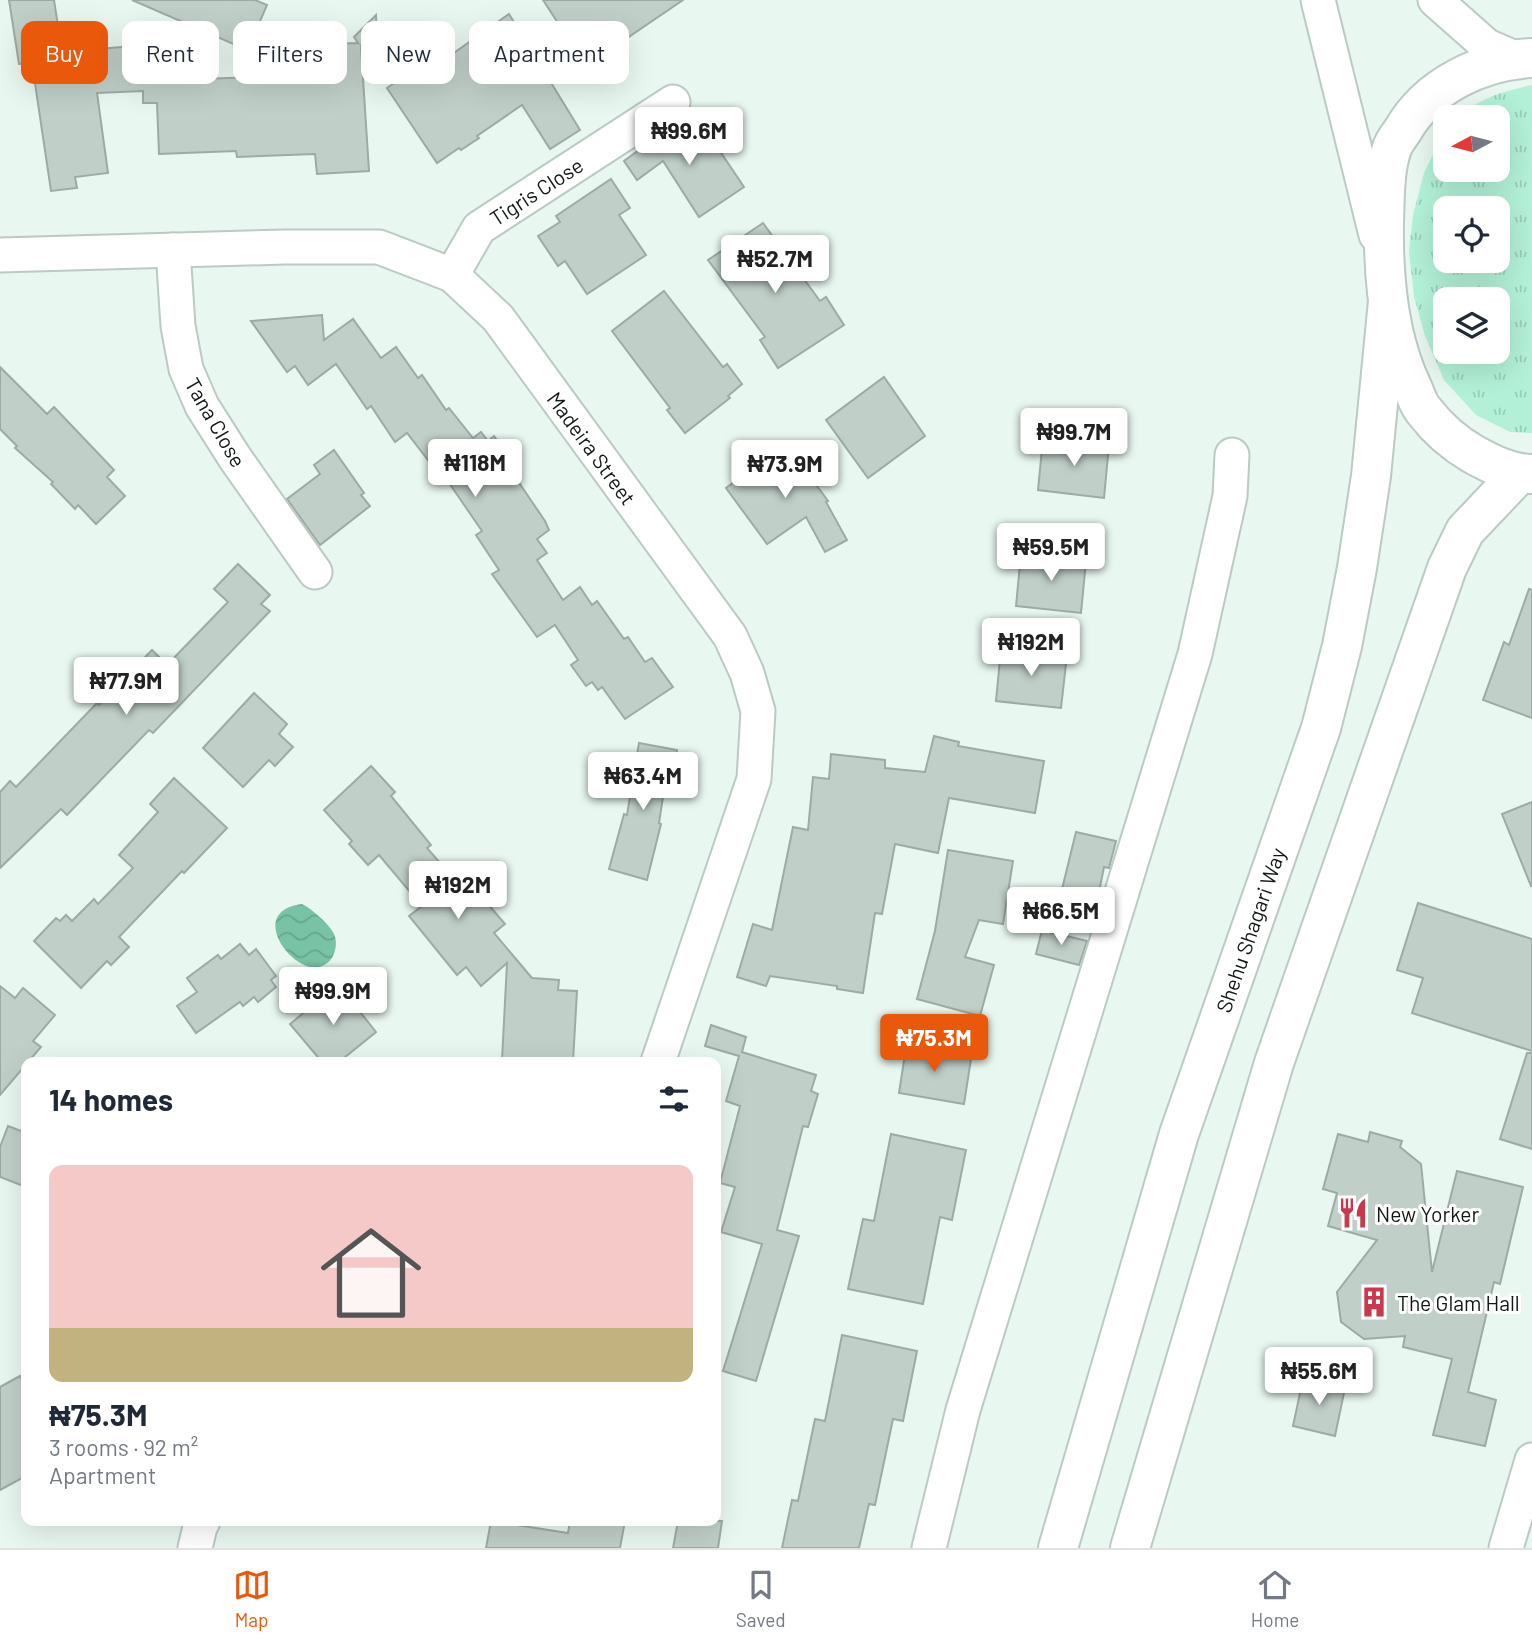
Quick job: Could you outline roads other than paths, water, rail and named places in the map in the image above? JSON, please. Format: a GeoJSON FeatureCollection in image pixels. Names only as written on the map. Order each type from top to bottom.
{"type":"FeatureCollection","features":[{"type":"Feature","properties":{"kind":"main road"},"geometry":{"type":"LineString","coordinates":[[1130,1548],[1274,1063],[1447,568],[1465,531],[1526,474],[1486,461],[1455,443],[1423,411],[1403,369],[1386,285],[1388,172],[1392,147],[1412,113],[1439,89],[1472,71],[1524,59]]}},
{"type":"Feature","properties":{"kind":"main road","name":"Shehu Shagari Way"},"geometry":{"type":"LineString","coordinates":[[1058,1548],[1179,1134],[1324,716],[1342,646],[1371,475],[1386,285]]}},
{"type":"Feature","properties":{"kind":"street"},"geometry":{"type":"LineString","coordinates":[[1318,0],[1386,285]]}},
{"type":"Feature","properties":{"kind":"street"},"geometry":{"type":"LineString","coordinates":[[1435,0],[1487,46],[1524,59]]}},
{"type":"Feature","properties":{"kind":"street","name":"Tigris Close"},"geometry":{"type":"LineString","coordinates":[[452,275],[479,228],[673,102]]}},
{"type":"Feature","properties":{"kind":"street","name":"Madeira Street"},"geometry":{"type":"LineString","coordinates":[[0,255],[379,247],[452,275],[498,318],[730,636],[747,673],[758,711],[754,779],[660,1057]]}},
{"type":"Feature","properties":{"kind":"street","name":"Tana Close"},"geometry":{"type":"LineString","coordinates":[[173,250],[178,326],[186,369],[202,406],[315,572]]}},
{"type":"Feature","properties":{"kind":"street"},"geometry":{"type":"LineString","coordinates":[[929,1548],[963,1410],[1195,654],[1230,496],[1232,456]]}},
{"type":"Feature","properties":{"kind":"street"},"geometry":{"type":"LineString","coordinates":[[1506,1548],[1532,1460]]}},
{"type":"Feature","properties":{"kind":"street"},"geometry":{"type":"LineString","coordinates":[[195,1548],[200,1526]]}},
{"type":"Feature","properties":{"kind":"water"},"geometry":{"type":"Polygon","coordinates":[[[302,904],[332,930],[335,938],[336,948],[332,957],[322,966],[311,967],[299,962],[280,942],[276,930],[277,918],[285,909],[302,904]]]}},
{"type":"Feature","properties":{"kind":"place","name":"New Yorker"},"geometry":{"type":"Point","coordinates":[1353,1213]}},
{"type":"Feature","properties":{"kind":"place","name":"The Glam Hall"},"geometry":{"type":"Point","coordinates":[1374,1302]}}]}
